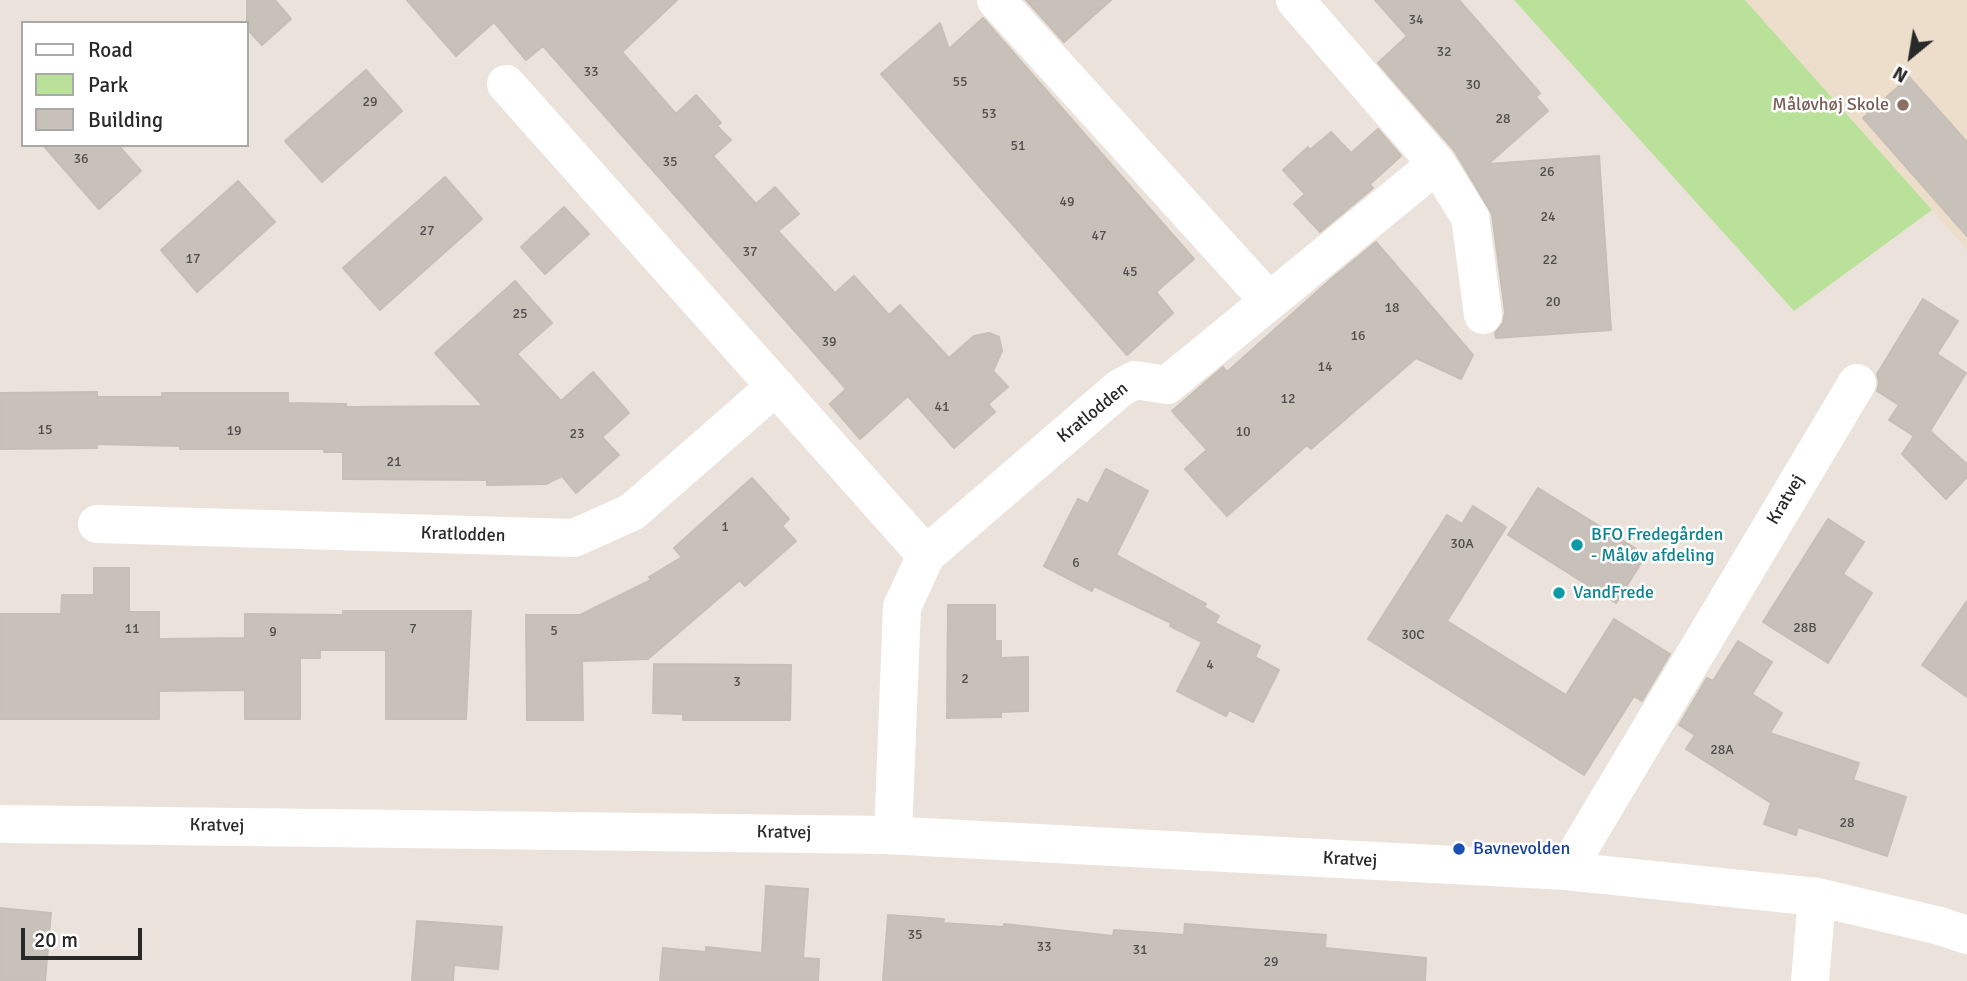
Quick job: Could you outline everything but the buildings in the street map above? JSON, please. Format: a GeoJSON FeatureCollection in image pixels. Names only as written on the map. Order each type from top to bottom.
{"type":"FeatureCollection","features":[{"type":"Feature","properties":{"kind":"street"},"geometry":{"type":"LineString","coordinates":[[996,0],[1269,301]]}},
{"type":"Feature","properties":{"kind":"street"},"geometry":{"type":"LineString","coordinates":[[1295,0],[1437,164],[1470,217],[1483,315]]}},
{"type":"Feature","properties":{"kind":"street"},"geometry":{"type":"LineString","coordinates":[[506,84],[926,555]]}},
{"type":"Feature","properties":{"kind":"street","name":"Kratlodden"},"geometry":{"type":"LineString","coordinates":[[893,835],[902,607],[926,555],[1120,388],[1135,380],[1167,385],[1437,164]]}},
{"type":"Feature","properties":{"kind":"street","name":"Kratvej"},"geometry":{"type":"LineString","coordinates":[[1566,871],[1857,383]]}},
{"type":"Feature","properties":{"kind":"street","name":"Kratlodden"},"geometry":{"type":"LineString","coordinates":[[97,524],[574,538],[632,512],[776,386]]}},
{"type":"Feature","properties":{"kind":"street","name":"Kratvej"},"geometry":{"type":"LineString","coordinates":[[0,824],[893,835],[1566,871],[1817,897],[1967,935]]}},
{"type":"Feature","properties":{"kind":"street"},"geometry":{"type":"LineString","coordinates":[[1810,981],[1817,897]]}},
{"type":"Feature","properties":{"kind":"shaded area","name":"Måløvhøj Skole"},"geometry":{"type":"Polygon","coordinates":[[[1745,0],[1967,0],[1967,250],[1932,210],[1745,0]]]}},
{"type":"Feature","properties":{"kind":"green space"},"geometry":{"type":"Polygon","coordinates":[[[1514,0],[1745,0],[1932,210],[1794,311],[1514,0]]]}},
{"type":"Feature","properties":{"kind":"place","name":"Måløvhøj Skole"},"geometry":{"type":"Point","coordinates":[1903,105]}},
{"type":"Feature","properties":{"kind":"place","name":"BFO Fredegården - Måløv afdeling"},"geometry":{"type":"Point","coordinates":[1577,545]}},
{"type":"Feature","properties":{"kind":"place","name":"VandFrede"},"geometry":{"type":"Point","coordinates":[1559,593]}},
{"type":"Feature","properties":{"kind":"place","name":"Bavnevolden"},"geometry":{"type":"Point","coordinates":[1459,849]}}]}
